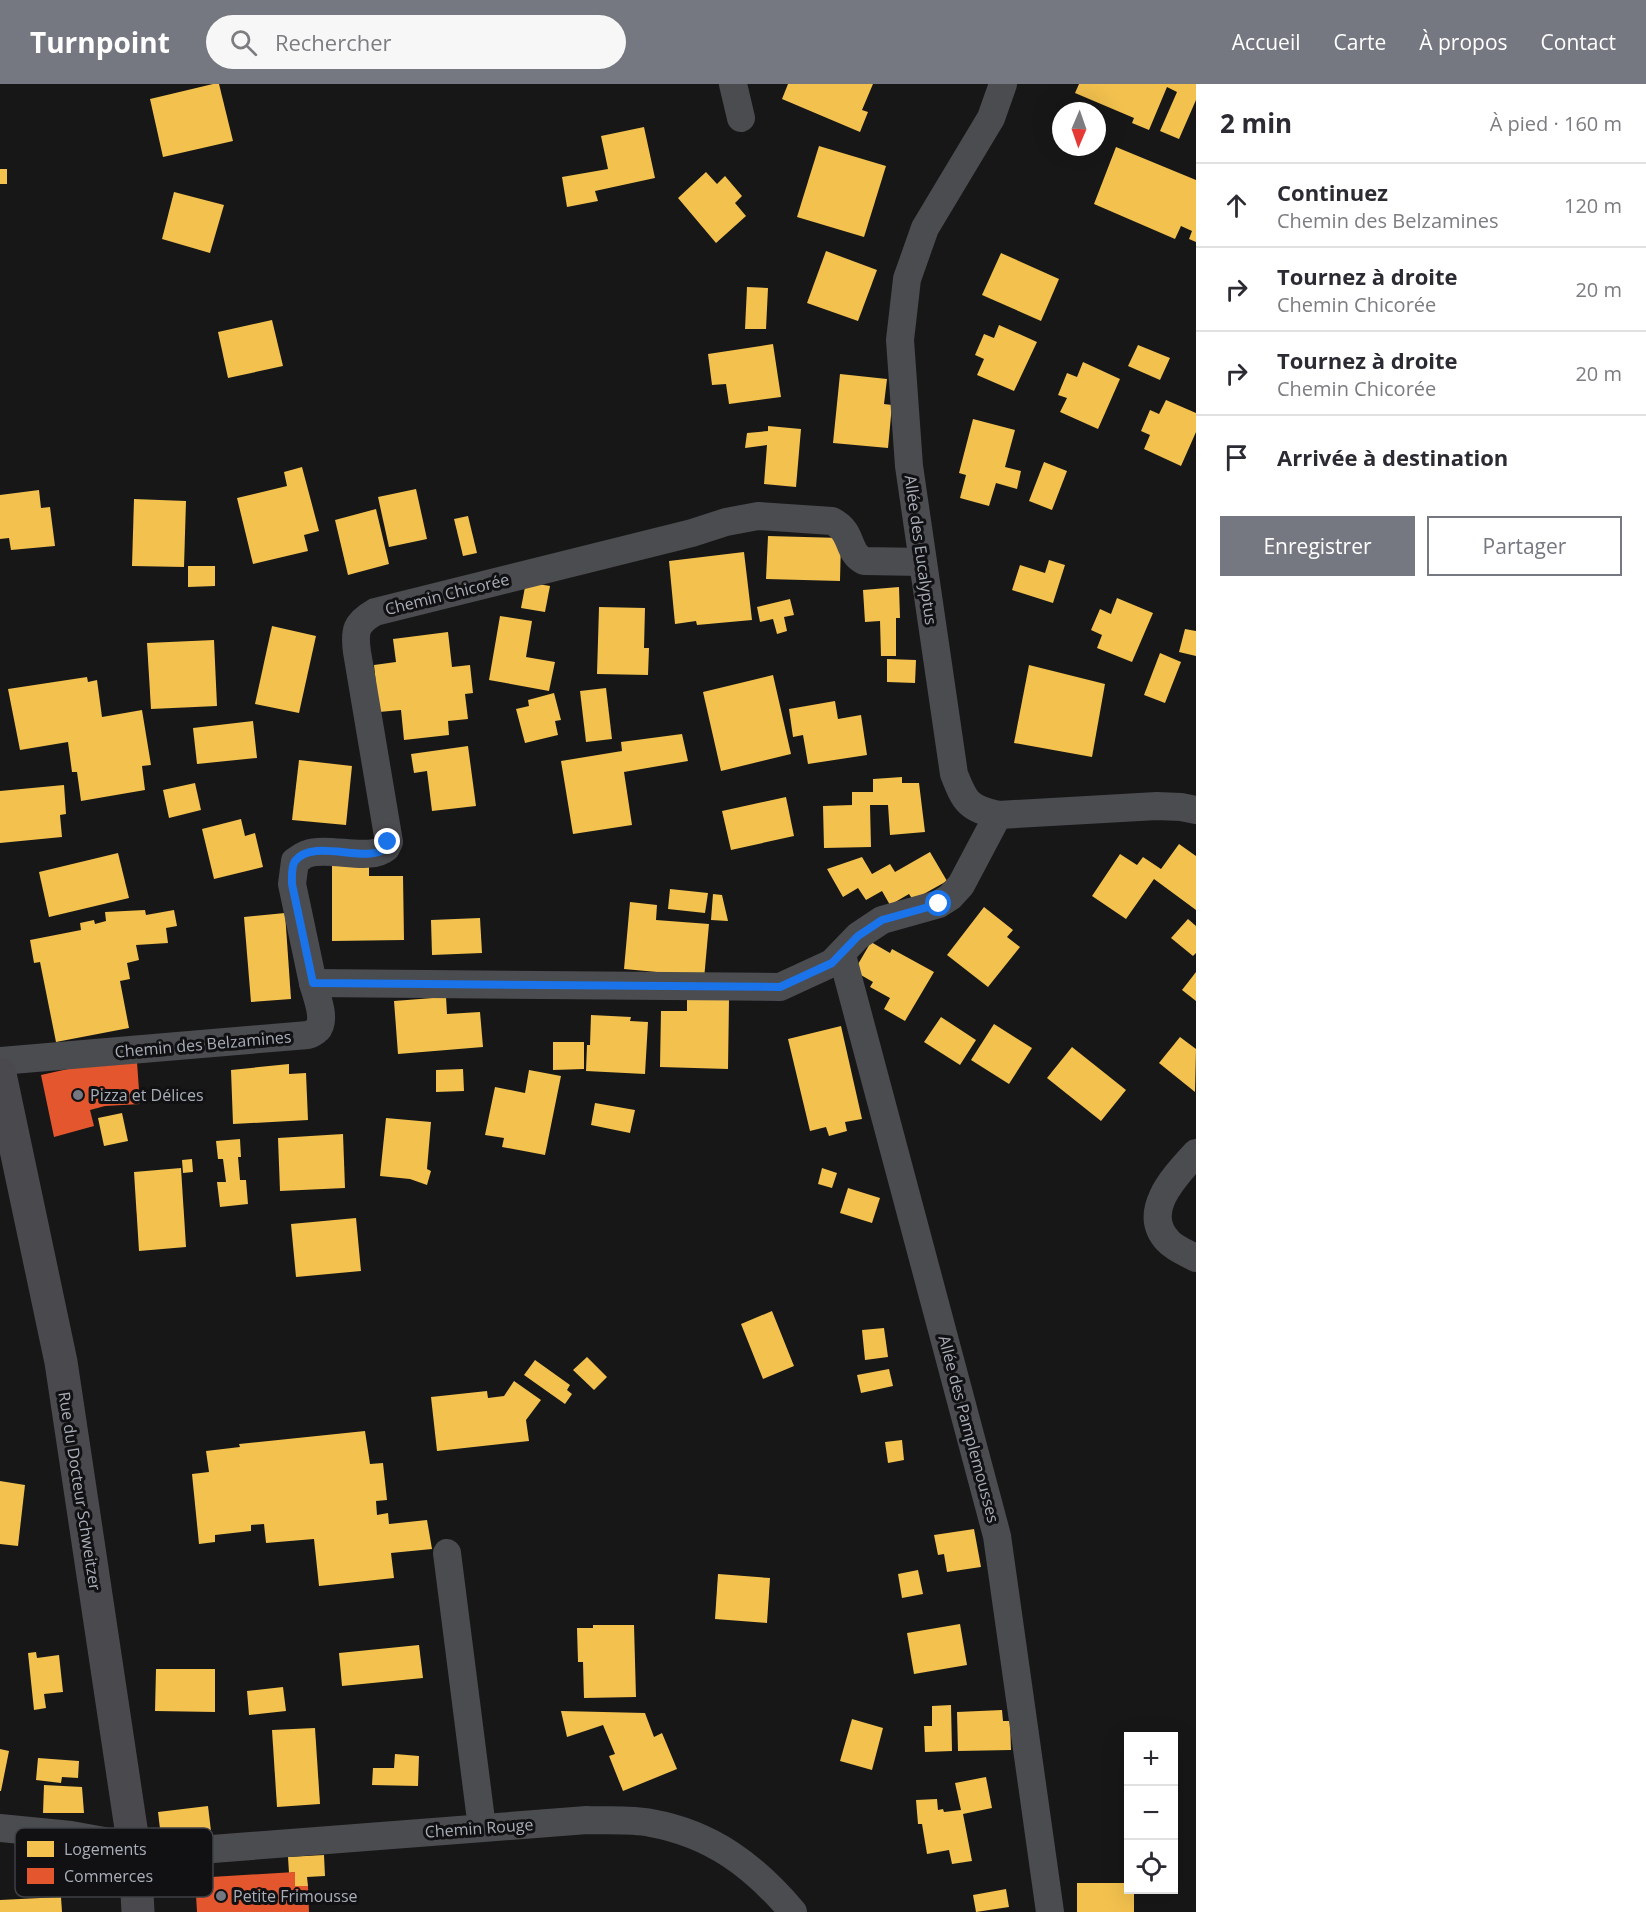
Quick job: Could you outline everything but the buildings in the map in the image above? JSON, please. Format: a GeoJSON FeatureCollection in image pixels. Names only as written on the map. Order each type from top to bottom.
{"type":"FeatureCollection","features":[{"type":"Feature","properties":{"kind":"main road","name":"Rue du Docteur Schweitzer"},"geometry":{"type":"LineString","coordinates":[[0,1074],[60,1362],[131,1828]]}},
{"type":"Feature","properties":{"kind":"main road","name":"Rue du Docteur Schweitzer"},"geometry":{"type":"LineString","coordinates":[[137,1897],[138,1912]]}},
{"type":"Feature","properties":{"kind":"street"},"geometry":{"type":"LineString","coordinates":[[733,84],[741,117]]}},
{"type":"Feature","properties":{"kind":"street","name":"Allée des Eucalyptus"},"geometry":{"type":"LineString","coordinates":[[1003,84],[991,118],[925,228],[907,279],[900,340],[909,466],[954,774],[961,792],[975,810],[998,815],[1157,806],[1196,810]]}},
{"type":"Feature","properties":{"kind":"street","name":"Chemin Chicorée"},"geometry":{"type":"LineString","coordinates":[[313,983],[292,884],[295,861],[306,854],[319,852],[376,853],[386,848],[388,842],[356,641],[357,629],[363,619],[375,612],[692,533],[726,522],[758,516],[832,521],[847,533],[851,545],[860,559],[864,561],[922,562]]}},
{"type":"Feature","properties":{"kind":"street"},"geometry":{"type":"LineString","coordinates":[[313,983],[780,987],[808,972],[821,969],[842,955],[858,936],[882,920],[939,904],[950,897],[961,885],[998,815]]}},
{"type":"Feature","properties":{"kind":"street","name":"Allée des Pamplemousses"},"geometry":{"type":"LineString","coordinates":[[842,955],[997,1536],[1050,1912]]}},
{"type":"Feature","properties":{"kind":"street","name":"Chemin des Belzamines"},"geometry":{"type":"LineString","coordinates":[[0,1060],[309,1035],[317,1030],[321,1023],[313,983]]}},
{"type":"Feature","properties":{"kind":"street"},"geometry":{"type":"LineString","coordinates":[[1196,1153],[1173,1178],[1160,1201],[1157,1224],[1168,1242],[1196,1258]]}},
{"type":"Feature","properties":{"kind":"street"},"geometry":{"type":"LineString","coordinates":[[447,1553],[482,1828]]}},
{"type":"Feature","properties":{"kind":"street","name":"Chemin Rouge"},"geometry":{"type":"LineString","coordinates":[[213,1849],[586,1820],[651,1823],[706,1839],[744,1862],[770,1885],[793,1912]]}},
{"type":"Feature","properties":{"kind":"street"},"geometry":{"type":"LineString","coordinates":[[0,1828],[15,1829]]}},
{"type":"Feature","properties":{"kind":"place","name":"Pizza et Délices"},"geometry":{"type":"Point","coordinates":[78,1095]}},
{"type":"Feature","properties":{"kind":"place","name":"Petite Frimousse"},"geometry":{"type":"Point","coordinates":[221,1896]}},
{"type":"Feature","properties":{"kind":"route"},"geometry":{"type":"LineString","coordinates":[[388,842],[386,848],[376,853],[319,852],[306,854],[295,861],[292,884],[313,983],[780,987],[808,972],[832,963],[858,936],[882,920],[939,904]]}}]}
